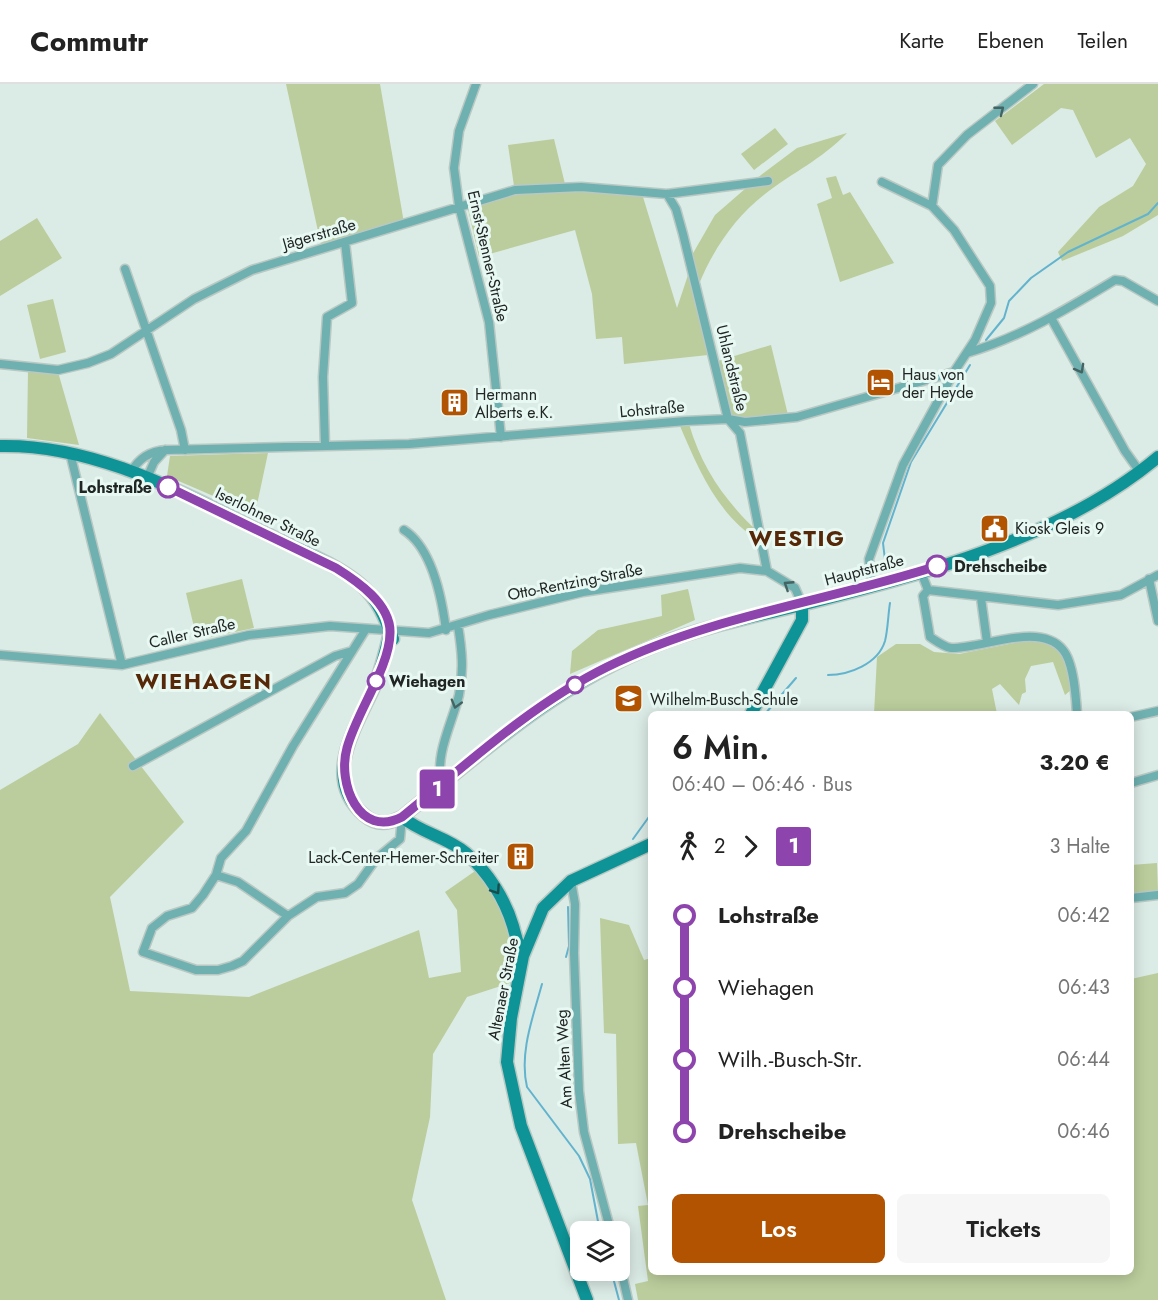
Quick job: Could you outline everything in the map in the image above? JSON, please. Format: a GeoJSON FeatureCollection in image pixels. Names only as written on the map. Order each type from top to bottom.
{"type":"FeatureCollection","features":[{"type":"Feature","properties":{"kind":"main road","name":"Iserlohner Straße"},"geometry":{"type":"LineString","coordinates":[[0,446],[47,448],[70,453],[147,478],[342,572],[359,584],[376,602],[390,631]]}},
{"type":"Feature","properties":{"kind":"main road","name":"Hauptstraße"},"geometry":{"type":"LineString","coordinates":[[802,604],[921,572],[1062,519],[1113,492],[1158,457]]}},
{"type":"Feature","properties":{"kind":"main road"},"geometry":{"type":"LineString","coordinates":[[390,631],[377,679],[347,747],[344,765],[346,782],[354,802],[369,819],[385,824],[402,817],[542,706],[606,668],[677,637],[802,604],[802,620],[753,711]]}},
{"type":"Feature","properties":{"kind":"main road"},"geometry":{"type":"LineString","coordinates":[[402,817],[412,825],[451,843],[484,872],[503,900],[524,956]]}},
{"type":"Feature","properties":{"kind":"main road","name":"Altenaer Straße"},"geometry":{"type":"LineString","coordinates":[[587,1300],[521,1126],[507,1062],[511,1018],[524,956],[543,908],[571,881],[648,845]]}},
{"type":"Feature","properties":{"kind":"street","name":"Ernst-Stenner-Straße"},"geometry":{"type":"LineString","coordinates":[[476,84],[458,140],[454,168],[459,206],[489,322],[501,437]]}},
{"type":"Feature","properties":{"kind":"street"},"geometry":{"type":"LineString","coordinates":[[932,206],[938,165],[967,135],[1034,84]]}},
{"type":"Feature","properties":{"kind":"street","name":"Jägerstraße"},"geometry":{"type":"LineString","coordinates":[[0,364],[58,370],[88,363],[111,354],[194,299],[252,270],[392,230],[459,206],[515,190],[581,187],[667,194],[768,181]]}},
{"type":"Feature","properties":{"kind":"street"},"geometry":{"type":"LineString","coordinates":[[872,586],[869,560],[903,465],[989,310],[990,286],[964,242],[932,206],[882,182]]}},
{"type":"Feature","properties":{"kind":"street","name":"Uhlandstraße"},"geometry":{"type":"LineString","coordinates":[[667,194],[675,208],[683,234],[728,419],[740,434],[767,571]]}},
{"type":"Feature","properties":{"kind":"street"},"geometry":{"type":"LineString","coordinates":[[325,446],[322,377],[327,317],[352,303],[345,242]]}},
{"type":"Feature","properties":{"kind":"street"},"geometry":{"type":"LineString","coordinates":[[125,269],[185,450]]}},
{"type":"Feature","properties":{"kind":"street"},"geometry":{"type":"LineString","coordinates":[[967,353],[999,343],[1051,318],[1115,280],[1123,281],[1158,301]]}},
{"type":"Feature","properties":{"kind":"street"},"geometry":{"type":"LineString","coordinates":[[1051,318],[1125,451],[1140,472]]}},
{"type":"Feature","properties":{"kind":"street","name":"Lohstraße"},"geometry":{"type":"LineString","coordinates":[[131,472],[145,456],[154,451],[166,450],[325,446],[501,437],[728,419],[745,422],[797,417],[954,372]]}},
{"type":"Feature","properties":{"kind":"street"},"geometry":{"type":"LineString","coordinates":[[147,478],[154,462],[166,450]]}},
{"type":"Feature","properties":{"kind":"street"},"geometry":{"type":"LineString","coordinates":[[70,453],[122,665]]}},
{"type":"Feature","properties":{"kind":"street"},"geometry":{"type":"LineString","coordinates":[[404,530],[425,557],[438,583],[446,630]]}},
{"type":"Feature","properties":{"kind":"street","name":"Otto-Rentzing-Straße"},"geometry":{"type":"LineString","coordinates":[[390,631],[429,633],[446,630],[489,615],[582,592],[740,568],[767,571]]}},
{"type":"Feature","properties":{"kind":"street"},"geometry":{"type":"LineString","coordinates":[[767,571],[795,588],[802,604]]}},
{"type":"Feature","properties":{"kind":"street"},"geometry":{"type":"LineString","coordinates":[[921,572],[928,590]]}},
{"type":"Feature","properties":{"kind":"street"},"geometry":{"type":"LineString","coordinates":[[928,590],[981,598],[1058,605],[1121,595],[1158,575]]}},
{"type":"Feature","properties":{"kind":"street"},"geometry":{"type":"LineString","coordinates":[[1149,579],[1158,621]]}},
{"type":"Feature","properties":{"kind":"street"},"geometry":{"type":"LineString","coordinates":[[928,590],[923,596],[930,637],[948,648],[1030,637],[1050,639],[1064,651],[1074,685],[1077,711]]}},
{"type":"Feature","properties":{"kind":"street"},"geometry":{"type":"LineString","coordinates":[[981,598],[987,642]]}},
{"type":"Feature","properties":{"kind":"street","name":"Caller Straße"},"geometry":{"type":"LineString","coordinates":[[0,655],[122,665],[249,635],[330,626],[390,631]]}},
{"type":"Feature","properties":{"kind":"street"},"geometry":{"type":"LineString","coordinates":[[442,785],[439,764],[459,694],[464,657],[458,626]]}},
{"type":"Feature","properties":{"kind":"street"},"geometry":{"type":"LineString","coordinates":[[366,628],[293,746],[246,831],[221,858],[216,875],[192,908],[167,916],[152,928],[143,952],[196,970],[218,970],[243,961],[288,916],[317,897],[345,893],[358,884],[376,859],[400,839],[402,817]]}},
{"type":"Feature","properties":{"kind":"street"},"geometry":{"type":"LineString","coordinates":[[133,766],[335,656],[352,651]]}},
{"type":"Feature","properties":{"kind":"street"},"geometry":{"type":"LineString","coordinates":[[1134,716],[1158,711]]}},
{"type":"Feature","properties":{"kind":"street"},"geometry":{"type":"LineString","coordinates":[[1134,782],[1158,775]]}},
{"type":"Feature","properties":{"kind":"street"},"geometry":{"type":"LineString","coordinates":[[216,875],[238,882],[288,916]]}},
{"type":"Feature","properties":{"kind":"street","name":"Am Alten Weg"},"geometry":{"type":"LineString","coordinates":[[571,881],[575,904],[579,1090],[584,1132],[608,1221]]}},
{"type":"Feature","properties":{"kind":"street"},"geometry":{"type":"LineString","coordinates":[[1134,898],[1158,895]]}},
{"type":"Feature","properties":{"kind":"street"},"geometry":{"type":"LineString","coordinates":[[624,1281],[628,1300]]}},
{"type":"Feature","properties":{"kind":"green space"},"geometry":{"type":"Polygon","coordinates":[[[286,84],[380,84],[404,223],[321,245],[286,84]]]}},
{"type":"Feature","properties":{"kind":"green space"},"geometry":{"type":"Polygon","coordinates":[[[1044,84],[1158,84],[1158,215],[1123,236],[1062,261],[1058,252],[1099,207],[1133,186],[1146,164],[1130,138],[1096,158],[1073,110],[1061,108],[1012,145],[995,121],[1044,84]]]}},
{"type":"Feature","properties":{"kind":"green space"},"geometry":{"type":"Polygon","coordinates":[[[775,128],[788,144],[754,170],[741,154],[775,128]]]}},
{"type":"Feature","properties":{"kind":"green space"},"geometry":{"type":"Polygon","coordinates":[[[847,133],[827,151],[765,194],[744,213],[718,247],[699,284],[692,255],[715,215],[761,175],[797,148],[847,133]]]}},
{"type":"Feature","properties":{"kind":"green space"},"geometry":{"type":"Polygon","coordinates":[[[554,139],[565,184],[514,186],[508,145],[554,139]]]}},
{"type":"Feature","properties":{"kind":"green space"},"geometry":{"type":"Polygon","coordinates":[[[836,176],[843,195],[850,192],[894,263],[840,282],[817,204],[832,198],[826,178],[836,176]]]}},
{"type":"Feature","properties":{"kind":"green space"},"geometry":{"type":"Polygon","coordinates":[[[564,190],[643,197],[677,308],[688,275],[708,355],[624,364],[622,337],[596,339],[592,294],[575,230],[479,257],[468,209],[478,203],[502,196],[564,190]]]}},
{"type":"Feature","properties":{"kind":"green space"},"geometry":{"type":"Polygon","coordinates":[[[37,218],[62,258],[0,296],[0,241],[37,218]]]}},
{"type":"Feature","properties":{"kind":"green space"},"geometry":{"type":"Polygon","coordinates":[[[53,299],[66,352],[40,359],[27,305],[53,299]]]}},
{"type":"Feature","properties":{"kind":"green space"},"geometry":{"type":"Polygon","coordinates":[[[771,345],[788,415],[746,418],[731,416],[718,361],[771,345]]]}},
{"type":"Feature","properties":{"kind":"green space"},"geometry":{"type":"Polygon","coordinates":[[[28,371],[58,372],[79,445],[27,438],[28,371]]]}},
{"type":"Feature","properties":{"kind":"green space"},"geometry":{"type":"Polygon","coordinates":[[[689,424],[701,456],[716,484],[759,533],[759,541],[732,518],[702,475],[680,426],[689,424]]]}},
{"type":"Feature","properties":{"kind":"green space"},"geometry":{"type":"Polygon","coordinates":[[[268,453],[255,514],[167,476],[170,456],[268,453]]]}},
{"type":"Feature","properties":{"kind":"green space"},"geometry":{"type":"Polygon","coordinates":[[[242,579],[254,628],[197,640],[186,593],[242,579]]]}},
{"type":"Feature","properties":{"kind":"green space"},"geometry":{"type":"Polygon","coordinates":[[[688,589],[695,620],[570,674],[572,651],[598,630],[662,616],[661,595],[688,589]]]}},
{"type":"Feature","properties":{"kind":"green space"},"geometry":{"type":"Polygon","coordinates":[[[1030,640],[1051,644],[1062,654],[1072,689],[1065,695],[1053,662],[1031,666],[1025,679],[1026,692],[1022,694],[1019,705],[1000,684],[992,689],[996,711],[874,711],[877,657],[896,644],[920,644],[934,652],[959,654],[1030,640]]]}},
{"type":"Feature","properties":{"kind":"green space"},"geometry":{"type":"Polygon","coordinates":[[[100,713],[184,822],[110,897],[130,991],[249,997],[419,930],[429,978],[461,972],[457,910],[445,892],[478,869],[500,902],[508,929],[510,983],[467,997],[433,1054],[430,1117],[412,1200],[446,1300],[0,1300],[0,790],[78,744],[100,713]]]}},
{"type":"Feature","properties":{"kind":"green space"},"geometry":{"type":"Polygon","coordinates":[[[1157,863],[1158,892],[1134,895],[1134,865],[1157,863]]]}},
{"type":"Feature","properties":{"kind":"green space"},"geometry":{"type":"Polygon","coordinates":[[[600,918],[629,925],[644,960],[648,959],[648,1205],[636,1143],[618,1144],[616,1034],[604,1033],[600,918]]]}},
{"type":"Feature","properties":{"kind":"green space"},"geometry":{"type":"Polygon","coordinates":[[[1158,973],[1158,1300],[638,1300],[635,1284],[648,1281],[638,1206],[648,1205],[648,1275],[1134,1275],[1134,978],[1158,973]]]}},
{"type":"Feature","properties":{"kind":"waterway"},"geometry":{"type":"LineString","coordinates":[[986,340],[1004,318],[1009,301],[1031,278],[1068,252],[1148,214],[1158,203]]}},
{"type":"Feature","properties":{"kind":"waterway"},"geometry":{"type":"LineString","coordinates":[[885,560],[883,543],[911,462],[970,365]]}},
{"type":"Feature","properties":{"kind":"waterway"},"geometry":{"type":"LineString","coordinates":[[828,675],[845,673],[862,667],[876,656],[885,641],[890,603]]}},
{"type":"Feature","properties":{"kind":"waterway"},"geometry":{"type":"LineString","coordinates":[[768,711],[796,678]]}},
{"type":"Feature","properties":{"kind":"waterway"},"geometry":{"type":"LineString","coordinates":[[633,839],[648,818]]}},
{"type":"Feature","properties":{"kind":"waterway"},"geometry":{"type":"LineString","coordinates":[[566,957],[569,946],[568,907]]}},
{"type":"Feature","properties":{"kind":"waterway"},"geometry":{"type":"LineString","coordinates":[[542,984],[526,1048],[527,1087],[579,1156],[590,1179],[598,1221]]}},
{"type":"Feature","properties":{"kind":"waterway"},"geometry":{"type":"LineString","coordinates":[[614,1281],[619,1300]]}},
{"type":"Feature","properties":{"kind":"bus line","name":"1"},"geometry":{"type":"LineString","coordinates":[[168,487],[336,568],[370,594],[382,610],[390,631],[387,650],[351,735],[344,765],[346,782],[354,802],[369,819],[385,824],[402,817],[542,706],[569,688],[644,650],[677,637],[872,586],[937,566]]}},
{"type":"Feature","properties":{"kind":"place","name":"Haus von der Heyde"},"geometry":{"type":"Point","coordinates":[881,383]}},
{"type":"Feature","properties":{"kind":"place","name":"Hermann Alberts e.K."},"geometry":{"type":"Point","coordinates":[454,403]}},
{"type":"Feature","properties":{"kind":"place","name":"Lohstraße"},"geometry":{"type":"Point","coordinates":[168,487]}},
{"type":"Feature","properties":{"kind":"place","name":"Kiosk Gleis 9"},"geometry":{"type":"Point","coordinates":[994,528]}},
{"type":"Feature","properties":{"kind":"place","name":"Drehscheibe"},"geometry":{"type":"Point","coordinates":[937,566]}},
{"type":"Feature","properties":{"kind":"place","name":"Wiehagen"},"geometry":{"type":"Point","coordinates":[376,681]}},
{"type":"Feature","properties":{"kind":"place","name":"Wilhelm-Busch-Schule"},"geometry":{"type":"Point","coordinates":[629,699]}},
{"type":"Feature","properties":{"kind":"place","name":"Lack-Center-Hemer-Schreiter"},"geometry":{"type":"Point","coordinates":[520,857]}},
{"type":"Feature","properties":{"kind":"district","name":"WESTIG"},"geometry":{"type":"Point","coordinates":[797,538]}},
{"type":"Feature","properties":{"kind":"district","name":"WIEHAGEN"},"geometry":{"type":"Point","coordinates":[204,681]}}]}
